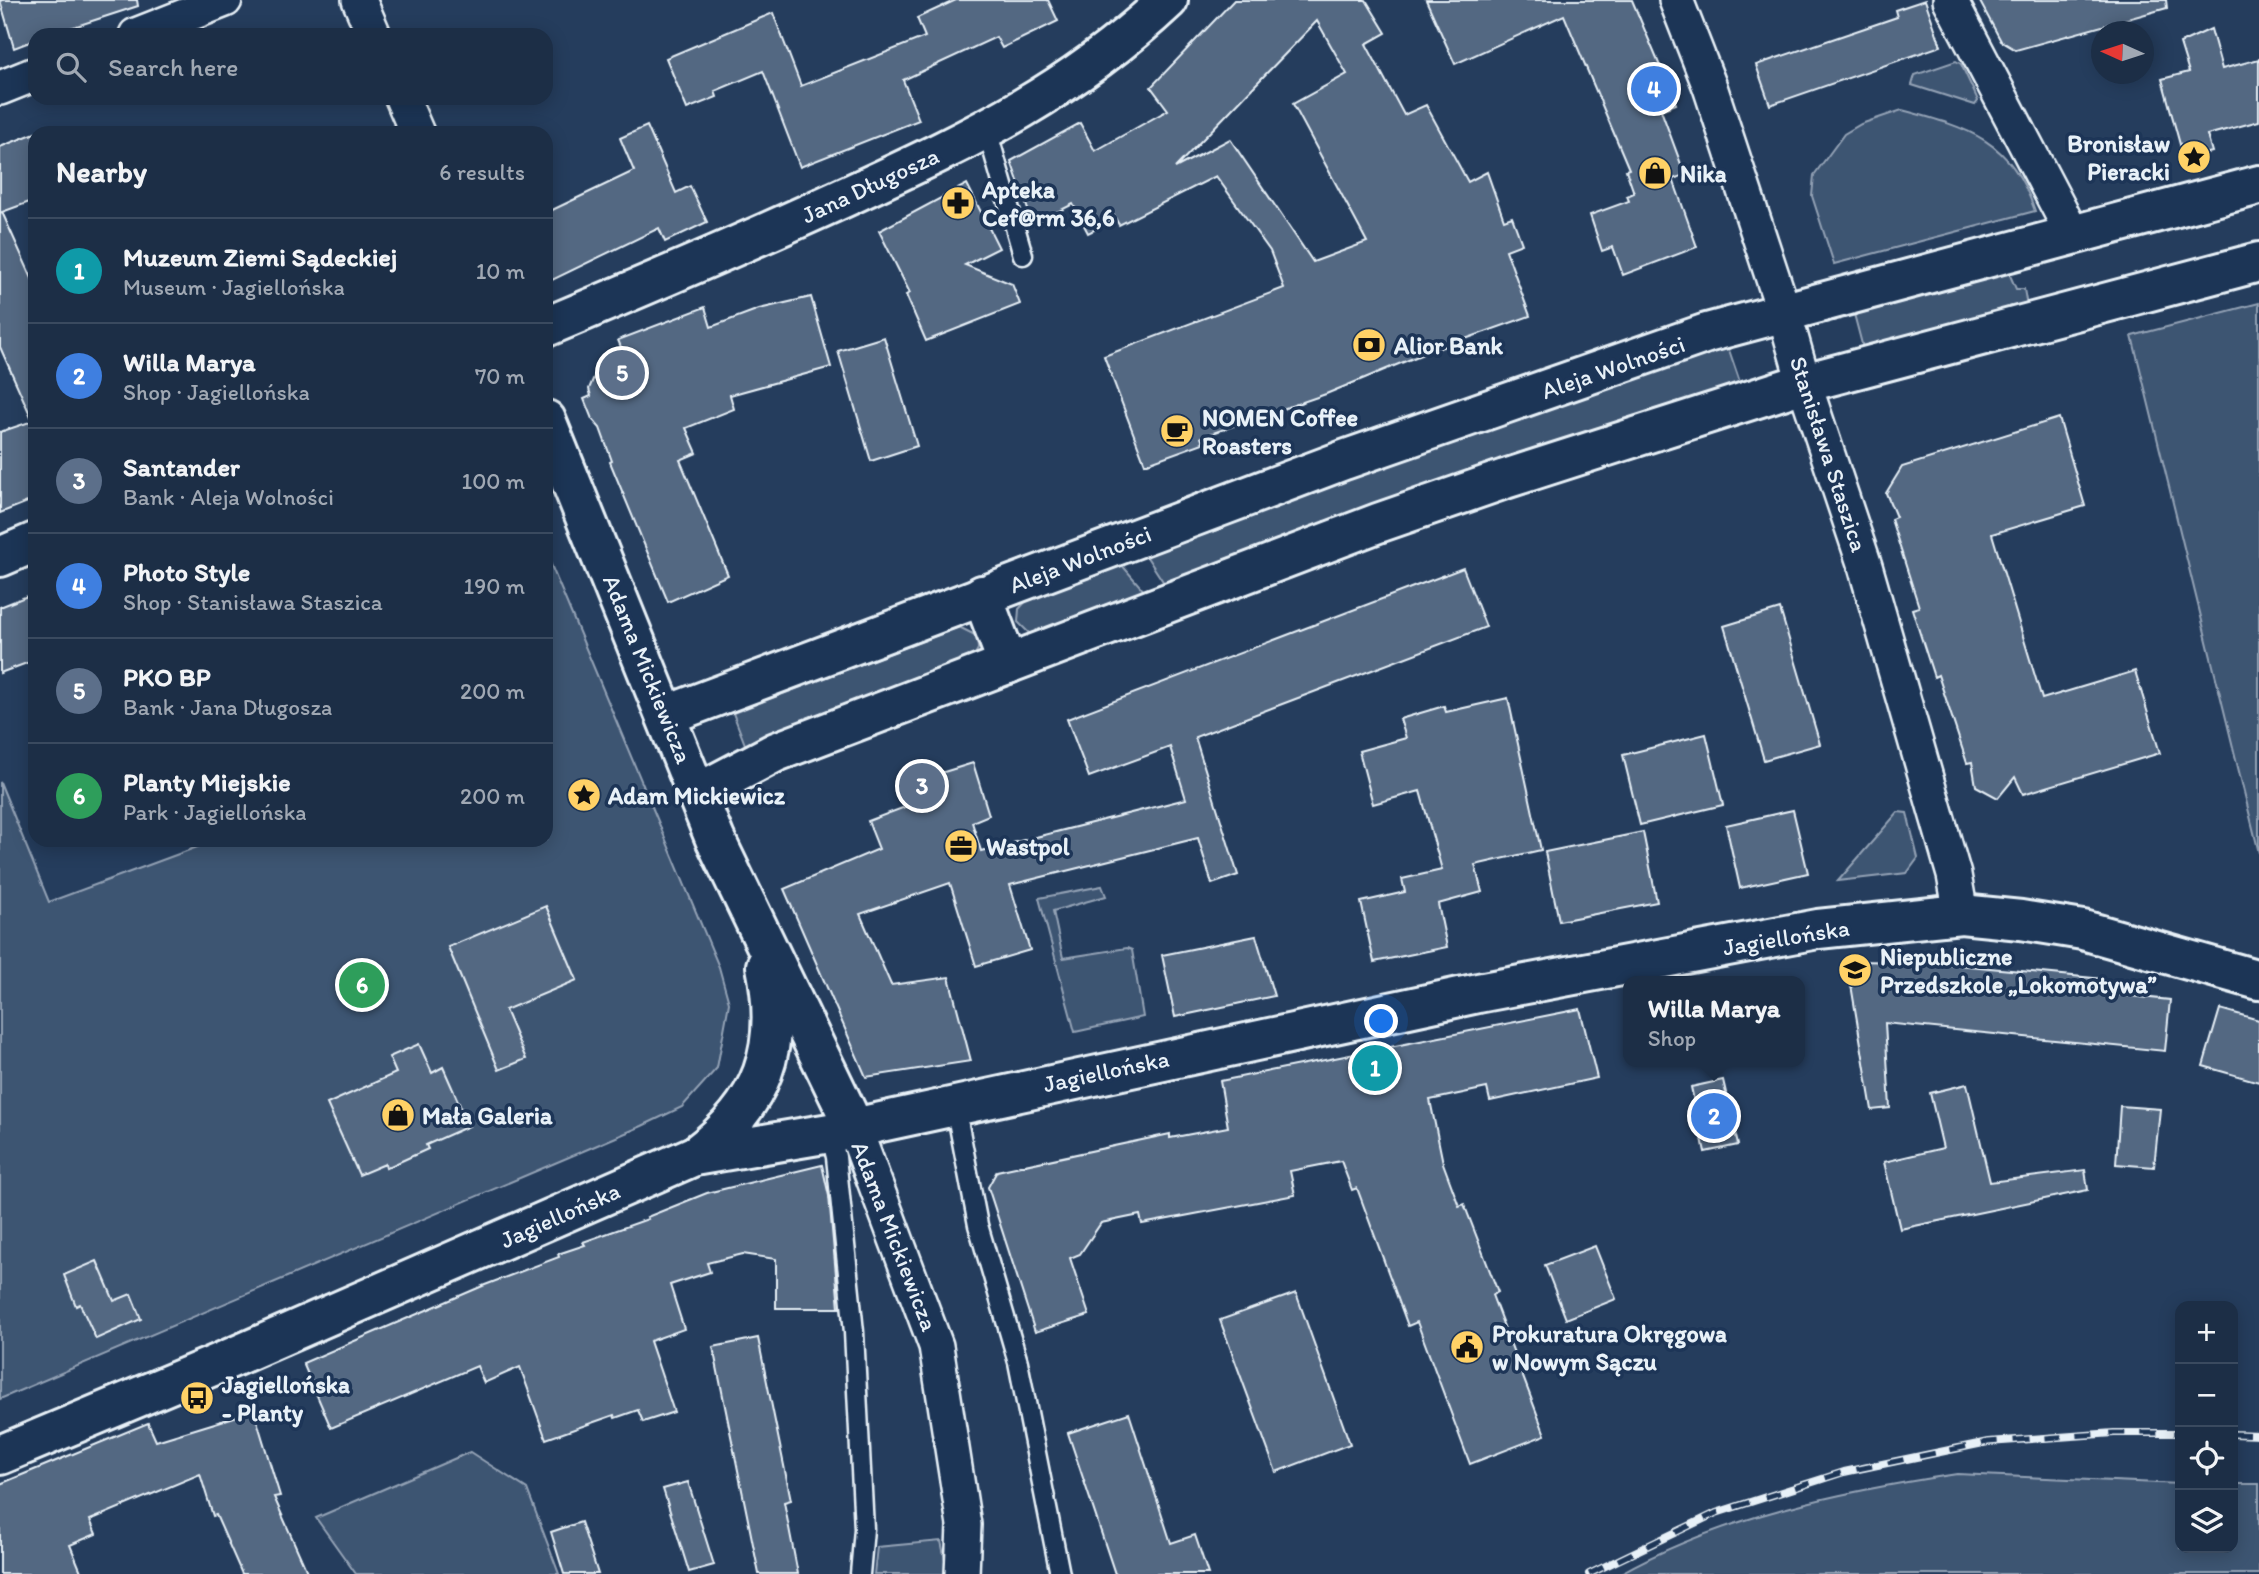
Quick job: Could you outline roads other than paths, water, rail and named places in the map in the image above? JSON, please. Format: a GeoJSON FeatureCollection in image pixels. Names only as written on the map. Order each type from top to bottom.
{"type":"FeatureCollection","features":[{"type":"Feature","properties":{"kind":"street"},"geometry":{"type":"LineString","coordinates":[[147,28],[179,8],[225,0]]}},
{"type":"Feature","properties":{"kind":"street"},"geometry":{"type":"LineString","coordinates":[[359,0],[371,28]]}},
{"type":"Feature","properties":{"kind":"street","name":"Jana Długosza"},"geometry":{"type":"LineString","coordinates":[[553,324],[750,242],[987,130],[1077,76],[1128,38],[1168,0]]}},
{"type":"Feature","properties":{"kind":"street"},"geometry":{"type":"LineString","coordinates":[[1950,0],[2073,235]]}},
{"type":"Feature","properties":{"kind":"street","name":"Stanisława Staszica"},"geometry":{"type":"LineString","coordinates":[[1679,2],[1710,87],[1865,566],[1954,875],[1961,914]]}},
{"type":"Feature","properties":{"kind":"street"},"geometry":{"type":"LineString","coordinates":[[0,88],[28,77]]}},
{"type":"Feature","properties":{"kind":"street"},"geometry":{"type":"LineString","coordinates":[[405,105],[414,126]]}},
{"type":"Feature","properties":{"kind":"street","name":"Aleja Wolności"},"geometry":{"type":"LineString","coordinates":[[667,715],[1344,460],[1707,333],[2259,185]]}},
{"type":"Feature","properties":{"kind":"street"},"geometry":{"type":"LineString","coordinates":[[698,793],[776,752],[1378,523],[1804,383],[2259,262]]}},
{"type":"Feature","properties":{"kind":"street","name":"Adama Mickiewicza"},"geometry":{"type":"LineString","coordinates":[[553,437],[715,839],[752,918],[936,1346],[964,1525],[962,1574]]}},
{"type":"Feature","properties":{"kind":"street"},"geometry":{"type":"LineString","coordinates":[[0,557],[28,545]]}},
{"type":"Feature","properties":{"kind":"street","name":"Aleja Wolności"},"geometry":{"type":"LineString","coordinates":[[982,595],[1008,664]]}},
{"type":"Feature","properties":{"kind":"street","name":"Jagiellońska"},"geometry":{"type":"LineString","coordinates":[[0,1455],[215,1365],[694,1156],[842,1130],[1478,993],[1778,936],[1961,914],[2083,930],[2259,980]]}},
{"type":"Feature","properties":{"kind":"street","name":"Adama Mickiewicza"},"geometry":{"type":"LineString","coordinates":[[694,1156],[725,1132],[741,1114],[754,1093],[769,1047],[771,990],[752,918]]}},
{"type":"Feature","properties":{"kind":"lane"},"geometry":{"type":"LineString","coordinates":[[987,130],[1023,254]]}},
{"type":"Feature","properties":{"kind":"lane"},"geometry":{"type":"LineString","coordinates":[[955,1105],[978,1225],[1018,1362],[1060,1574]]}},
{"type":"Feature","properties":{"kind":"lane"},"geometry":{"type":"LineString","coordinates":[[842,1130],[836,1157],[855,1332],[864,1529],[860,1574]]}},
{"type":"Feature","properties":{"kind":"railway"},"geometry":{"type":"LineString","coordinates":[[1589,1574],[1716,1513],[1844,1472],[1988,1442],[2114,1433],[2175,1433]]}},
{"type":"Feature","properties":{"kind":"railway"},"geometry":{"type":"LineString","coordinates":[[2238,1434],[2259,1435]]}},
{"type":"Feature","properties":{"kind":"place","name":"Photo Style"},"geometry":{"type":"Point","coordinates":[1654,89]}},
{"type":"Feature","properties":{"kind":"place","name":"Bronisław Pieracki"},"geometry":{"type":"Point","coordinates":[2194,157]}},
{"type":"Feature","properties":{"kind":"place","name":"Nika"},"geometry":{"type":"Point","coordinates":[1655,173]}},
{"type":"Feature","properties":{"kind":"place","name":"Apteka Cef@rm 36,6"},"geometry":{"type":"Point","coordinates":[958,203]}},
{"type":"Feature","properties":{"kind":"place","name":"Alior Bank"},"geometry":{"type":"Point","coordinates":[1369,345]}},
{"type":"Feature","properties":{"kind":"place","name":"PKO BP"},"geometry":{"type":"Point","coordinates":[622,373]}},
{"type":"Feature","properties":{"kind":"place","name":"NOMEN Coffee Roasters"},"geometry":{"type":"Point","coordinates":[1177,431]}},
{"type":"Feature","properties":{"kind":"place","name":"Santander"},"geometry":{"type":"Point","coordinates":[922,786]}},
{"type":"Feature","properties":{"kind":"place","name":"Adam Mickiewicz"},"geometry":{"type":"Point","coordinates":[584,795]}},
{"type":"Feature","properties":{"kind":"place","name":"Wastpol"},"geometry":{"type":"Point","coordinates":[961,846]}},
{"type":"Feature","properties":{"kind":"place","name":"Niepubliczne Przedszkole „Lokomotywa”"},"geometry":{"type":"Point","coordinates":[1855,970]}},
{"type":"Feature","properties":{"kind":"place","name":"Planty Miejskie"},"geometry":{"type":"Point","coordinates":[362,985]}},
{"type":"Feature","properties":{"kind":"place","name":"Muzeum Ziemi Sądeckiej"},"geometry":{"type":"Point","coordinates":[1375,1068]}},
{"type":"Feature","properties":{"kind":"place","name":"Mała Galeria"},"geometry":{"type":"Point","coordinates":[398,1115]}},
{"type":"Feature","properties":{"kind":"place","name":"Willa Marya"},"geometry":{"type":"Point","coordinates":[1714,1116]}},
{"type":"Feature","properties":{"kind":"place","name":"Prokuratura Okręgowa w Nowym Sączu"},"geometry":{"type":"Point","coordinates":[1467,1347]}},
{"type":"Feature","properties":{"kind":"place","name":"Jagiellońska - Planty"},"geometry":{"type":"Point","coordinates":[197,1398]}}]}
